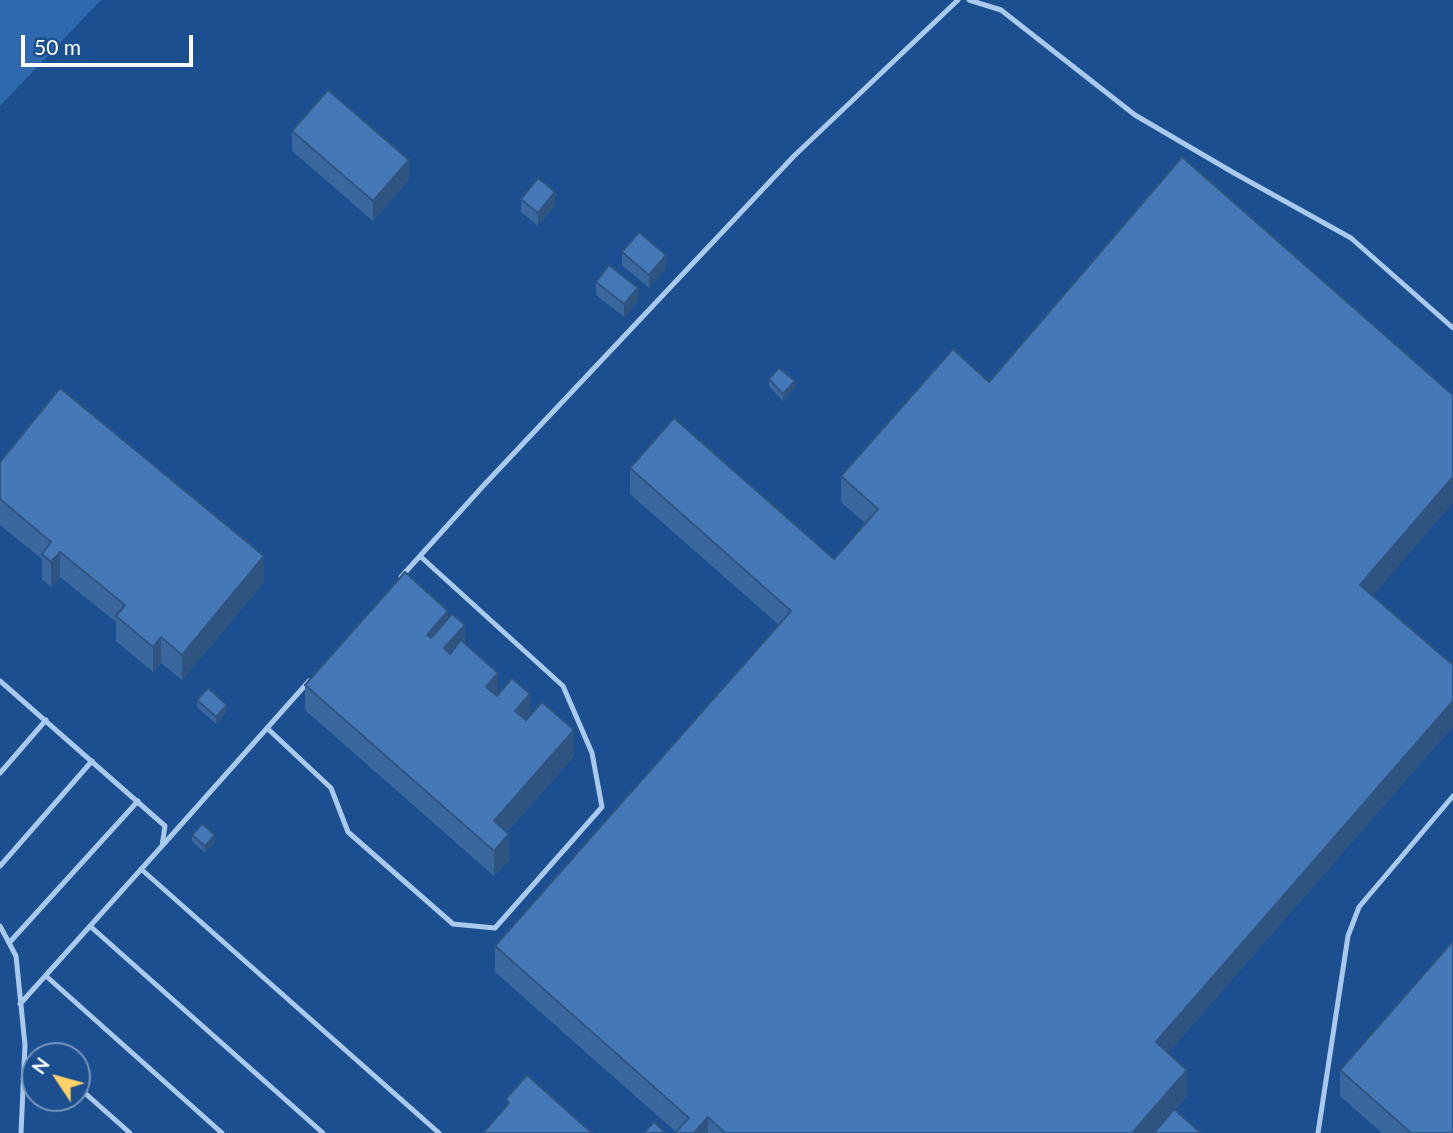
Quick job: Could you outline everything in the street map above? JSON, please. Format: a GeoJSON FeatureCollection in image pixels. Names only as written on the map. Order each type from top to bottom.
{"type":"FeatureCollection","features":[{"type":"Feature","properties":{"kind":"lane"},"geometry":{"type":"LineString","coordinates":[[393,586],[484,485],[794,156],[958,0]]}},
{"type":"Feature","properties":{"kind":"lane"},"geometry":{"type":"LineString","coordinates":[[969,0],[1001,10],[1135,115],[1351,239],[1453,328]]}},
{"type":"Feature","properties":{"kind":"lane"},"geometry":{"type":"LineString","coordinates":[[267,728],[331,788],[348,832],[359,842],[453,924],[495,928],[602,807],[592,753],[563,686],[421,556]]}},
{"type":"Feature","properties":{"kind":"lane"},"geometry":{"type":"LineString","coordinates":[[20,1004],[312,677]]}},
{"type":"Feature","properties":{"kind":"lane"},"geometry":{"type":"LineString","coordinates":[[0,681],[165,826],[162,846]]}},
{"type":"Feature","properties":{"kind":"lane"},"geometry":{"type":"LineString","coordinates":[[0,773],[46,720]]}},
{"type":"Feature","properties":{"kind":"lane"},"geometry":{"type":"LineString","coordinates":[[0,866],[93,761]]}},
{"type":"Feature","properties":{"kind":"lane"},"geometry":{"type":"LineString","coordinates":[[1320,1132],[1348,936],[1359,907],[1453,796]]}},
{"type":"Feature","properties":{"kind":"lane"},"geometry":{"type":"LineString","coordinates":[[9,943],[138,801]]}},
{"type":"Feature","properties":{"kind":"lane"},"geometry":{"type":"LineString","coordinates":[[141,869],[439,1133]]}},
{"type":"Feature","properties":{"kind":"lane"},"geometry":{"type":"LineString","coordinates":[[0,926],[16,956],[24,1042]]}},
{"type":"Feature","properties":{"kind":"lane"},"geometry":{"type":"LineString","coordinates":[[90,926],[323,1133]]}},
{"type":"Feature","properties":{"kind":"lane"},"geometry":{"type":"LineString","coordinates":[[46,976],[222,1133]]}},
{"type":"Feature","properties":{"kind":"lane"},"geometry":{"type":"LineString","coordinates":[[91,1098],[130,1133]]}},
{"type":"Feature","properties":{"kind":"lane"},"geometry":{"type":"LineString","coordinates":[[21,1133],[22,1112]]}},
{"type":"Feature","properties":{"kind":"shaded area"},"geometry":{"type":"Polygon","coordinates":[[[0,0],[101,0],[0,106],[0,0]]]}},
{"type":"Feature","properties":{"kind":"building"},"geometry":{"type":"Polygon","coordinates":[[[328,90],[409,160],[373,201],[292,131],[328,90]]]}},
{"type":"Feature","properties":{"kind":"building"},"geometry":{"type":"Polygon","coordinates":[[[1182,157],[1453,395],[1453,477],[1360,585],[1453,665],[1453,701],[1156,1042],[1187,1070],[1132,1133],[725,1133],[708,1117],[694,1133],[675,1133],[689,1118],[495,946],[791,611],[630,468],[674,418],[834,559],[878,509],[841,476],[953,349],[989,382],[1182,157]]]}},
{"type":"Feature","properties":{"kind":"building"},"geometry":{"type":"Polygon","coordinates":[[[538,178],[555,192],[538,213],[521,199],[538,178]]]}},
{"type":"Feature","properties":{"kind":"building"},"geometry":{"type":"Polygon","coordinates":[[[639,232],[666,255],[649,275],[622,252],[639,232]]]}},
{"type":"Feature","properties":{"kind":"building"},"geometry":{"type":"Polygon","coordinates":[[[609,265],[638,288],[624,304],[596,282],[609,265]]]}},
{"type":"Feature","properties":{"kind":"building"},"geometry":{"type":"Polygon","coordinates":[[[779,368],[795,381],[783,394],[769,379],[779,368]]]}},
{"type":"Feature","properties":{"kind":"building"},"geometry":{"type":"Polygon","coordinates":[[[60,388],[264,556],[182,655],[161,637],[153,647],[116,616],[125,605],[60,552],[51,562],[42,554],[51,542],[0,499],[0,462],[60,388]]]}},
{"type":"Feature","properties":{"kind":"building"},"geometry":{"type":"Polygon","coordinates":[[[405,572],[448,611],[427,635],[431,638],[452,614],[465,625],[444,648],[450,654],[461,640],[498,673],[486,687],[497,696],[512,678],[530,694],[515,711],[526,720],[542,702],[574,730],[494,821],[509,834],[494,851],[305,685],[405,572]]]}},
{"type":"Feature","properties":{"kind":"building"},"geometry":{"type":"Polygon","coordinates":[[[208,688],[227,705],[216,717],[197,700],[208,688]]]}},
{"type":"Feature","properties":{"kind":"building"},"geometry":{"type":"Polygon","coordinates":[[[202,824],[215,835],[205,846],[192,835],[202,824]]]}},
{"type":"Feature","properties":{"kind":"building"},"geometry":{"type":"Polygon","coordinates":[[[1453,941],[1453,1133],[1411,1133],[1340,1070],[1453,941]]]}},
{"type":"Feature","properties":{"kind":"building"},"geometry":{"type":"Polygon","coordinates":[[[527,1075],[592,1133],[483,1133],[509,1103],[506,1099],[527,1075]]]}},
{"type":"Feature","properties":{"kind":"building"},"geometry":{"type":"Polygon","coordinates":[[[1174,1109],[1201,1133],[1154,1133],[1174,1109]]]}},
{"type":"Feature","properties":{"kind":"building"},"geometry":{"type":"Polygon","coordinates":[[[654,1122],[666,1133],[644,1133],[654,1122]]]}}]}
